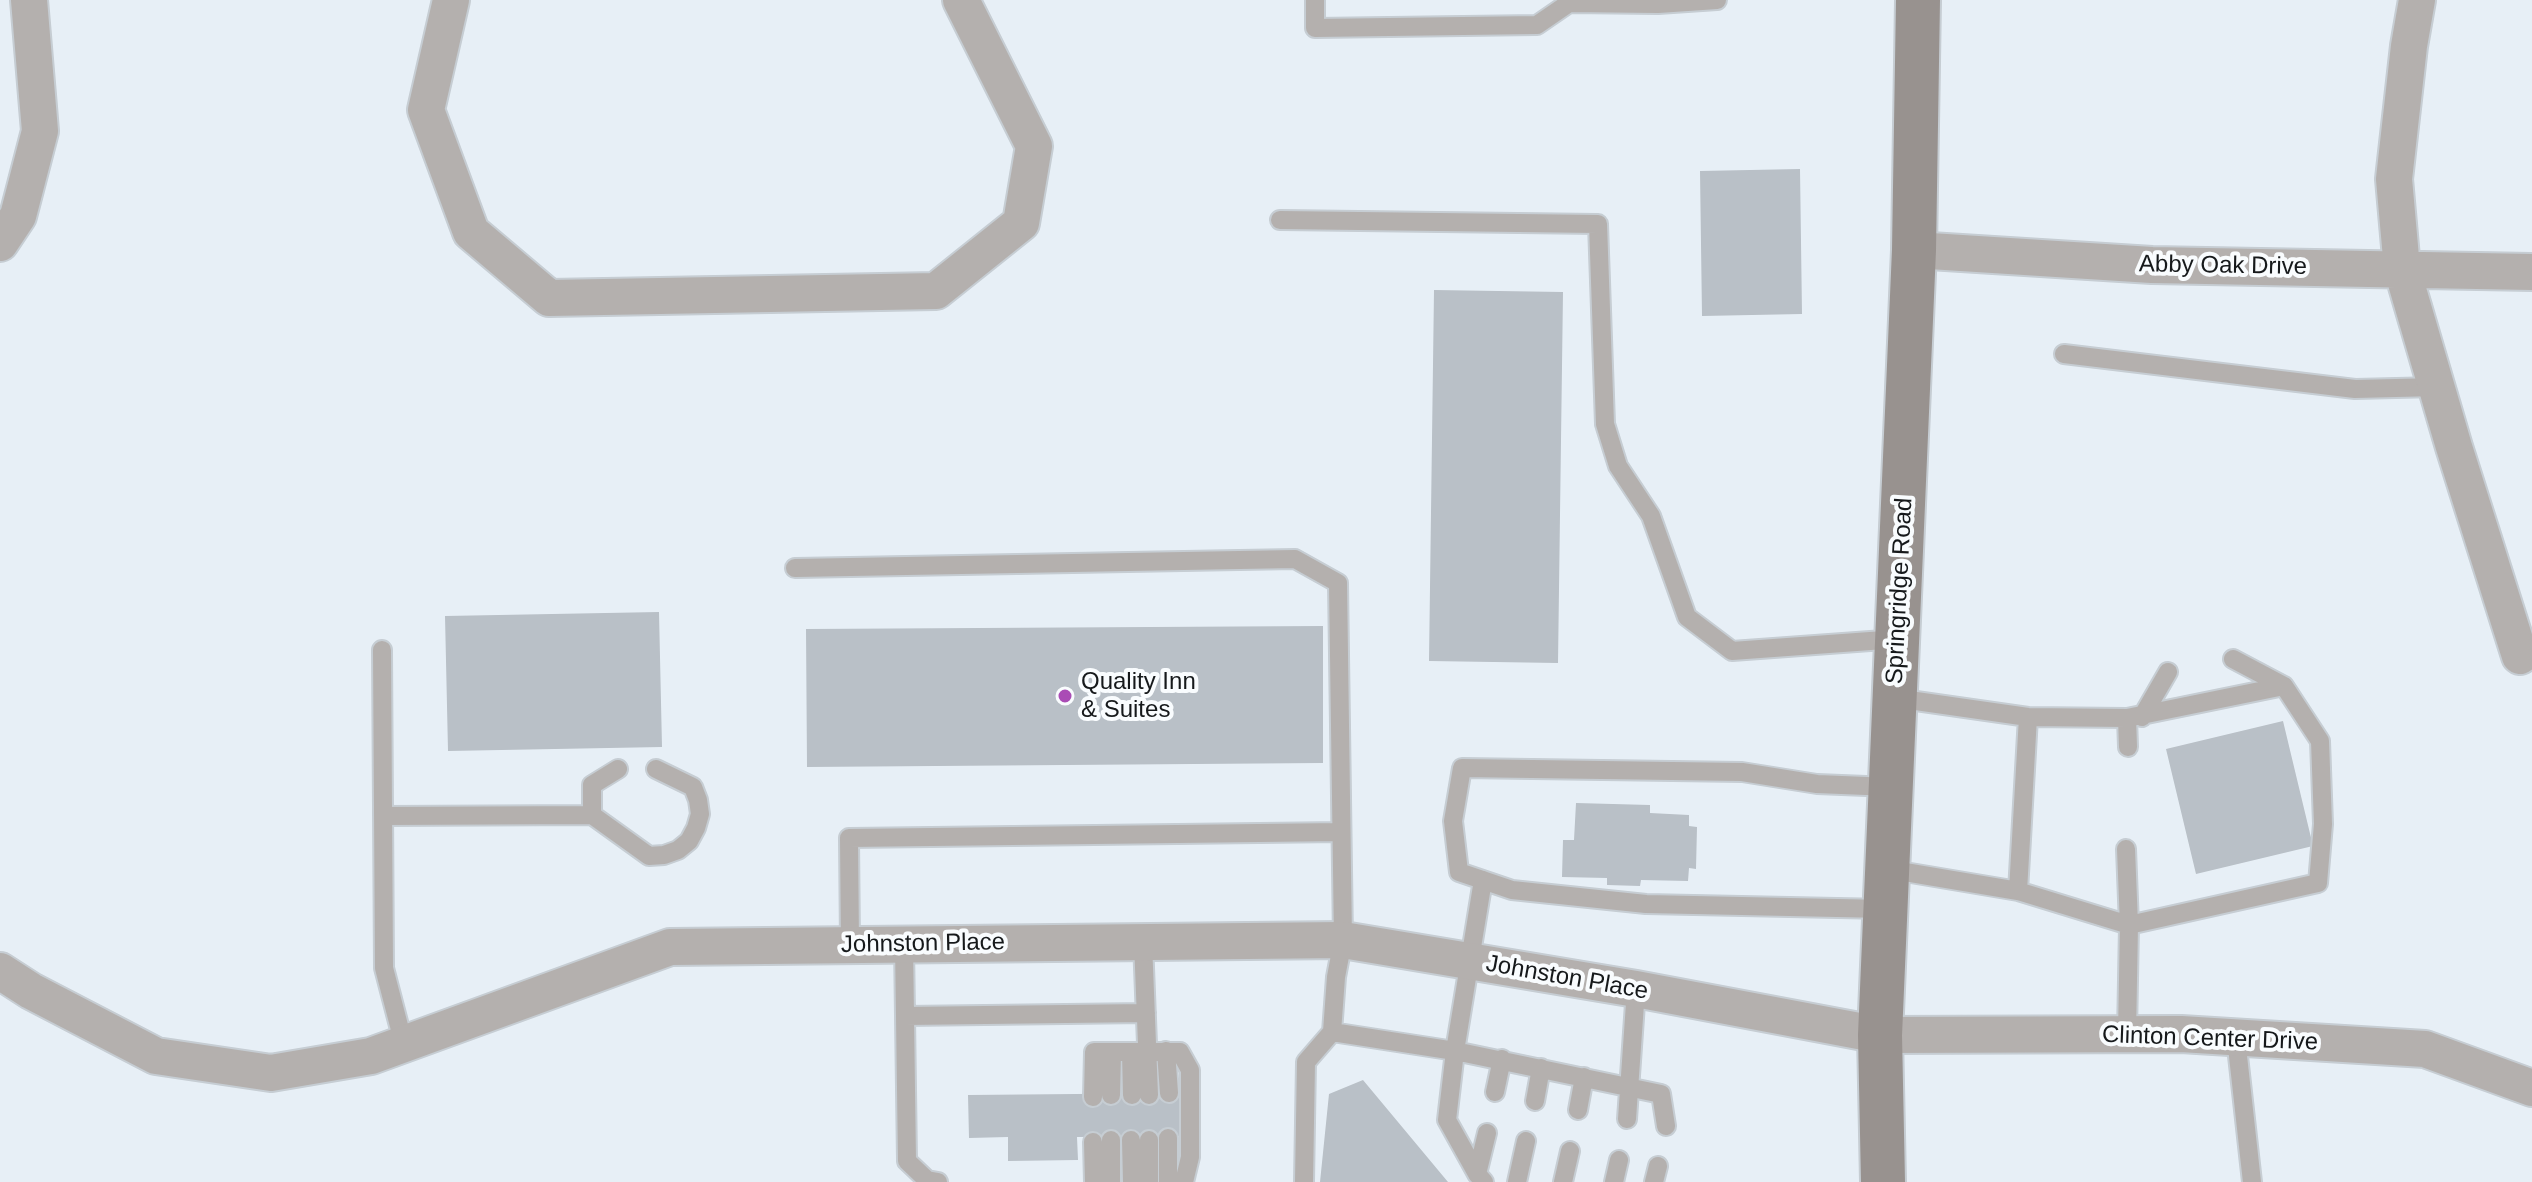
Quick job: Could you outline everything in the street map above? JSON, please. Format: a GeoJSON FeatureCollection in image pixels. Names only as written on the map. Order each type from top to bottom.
{"type":"FeatureCollection","features":[{"type":"Feature","properties":{"kind":"main road","name":"Springridge Road"},"geometry":{"type":"LineString","coordinates":[[1883,1182],[1880,1035],[1914,250],[1918,0]]}},
{"type":"Feature","properties":{"kind":"street"},"geometry":{"type":"LineString","coordinates":[[0,243],[18,216],[40,131],[29,0]]}},
{"type":"Feature","properties":{"kind":"street"},"geometry":{"type":"LineString","coordinates":[[451,0],[426,110],[471,232],[549,298],[936,291],[1021,223],[1034,146],[961,0]]}},
{"type":"Feature","properties":{"kind":"street"},"geometry":{"type":"LineString","coordinates":[[2417,0],[2394,179],[2402,269],[2520,656]]}},
{"type":"Feature","properties":{"kind":"street","name":"Abby Oak Drive"},"geometry":{"type":"LineString","coordinates":[[1914,250],[2152,265],[2532,272]]}},
{"type":"Feature","properties":{"kind":"street","name":"Johnston Place"},"geometry":{"type":"LineString","coordinates":[[0,971],[31,991],[156,1056],[271,1073],[371,1056],[670,947],[1343,940],[1636,989],[1880,1035]]}},
{"type":"Feature","properties":{"kind":"street","name":"Clinton Center Drive"},"geometry":{"type":"LineString","coordinates":[[1880,1035],[2181,1034],[2425,1049],[2532,1088]]}},
{"type":"Feature","properties":{"kind":"lane"},"geometry":{"type":"LineString","coordinates":[[1315,0],[1315,28],[1537,25],[1569,3],[1717,0]]}},
{"type":"Feature","properties":{"kind":"lane"},"geometry":{"type":"LineString","coordinates":[[1280,220],[1598,224],[1605,424],[1618,466],[1651,516],[1687,617],[1732,651],[1898,639]]}},
{"type":"Feature","properties":{"kind":"lane"},"geometry":{"type":"LineString","coordinates":[[2064,354],[2355,389],[2437,387]]}},
{"type":"Feature","properties":{"kind":"lane"},"geometry":{"type":"LineString","coordinates":[[795,568],[1295,559],[1338,583],[1343,940],[1336,977],[1332,1032],[1306,1062],[1304,1182]]}},
{"type":"Feature","properties":{"kind":"lane"},"geometry":{"type":"LineString","coordinates":[[382,650],[384,968],[404,1045]]}},
{"type":"Feature","properties":{"kind":"lane"},"geometry":{"type":"LineString","coordinates":[[1891,787],[1817,784],[1742,772],[1462,768],[1453,821],[1459,872],[1512,890],[1646,904],[1886,889],[2018,891],[2129,925],[2318,883],[2323,824],[2320,741],[2284,686],[2233,659]]}},
{"type":"Feature","properties":{"kind":"lane"},"geometry":{"type":"LineString","coordinates":[[2128,747],[2134,718],[2168,672]]}},
{"type":"Feature","properties":{"kind":"lane"},"geometry":{"type":"LineString","coordinates":[[1895,698],[2028,717],[2134,718],[2284,686]]}},
{"type":"Feature","properties":{"kind":"lane"},"geometry":{"type":"LineString","coordinates":[[2018,891],[2028,717]]}},
{"type":"Feature","properties":{"kind":"lane"},"geometry":{"type":"LineString","coordinates":[[592,815],[592,785],[618,769]]}},
{"type":"Feature","properties":{"kind":"lane"},"geometry":{"type":"LineString","coordinates":[[383,816],[592,815],[649,856],[664,855],[678,850],[689,841],[700,814],[693,787],[656,769]]}},
{"type":"Feature","properties":{"kind":"lane"},"geometry":{"type":"LineString","coordinates":[[850,945],[849,838],[1341,832]]}},
{"type":"Feature","properties":{"kind":"lane"},"geometry":{"type":"LineString","coordinates":[[2126,849],[2129,925],[2127,1034]]}},
{"type":"Feature","properties":{"kind":"lane"},"geometry":{"type":"LineString","coordinates":[[1481,1178],[1447,1120],[1483,880]]}},
{"type":"Feature","properties":{"kind":"lane"},"geometry":{"type":"LineString","coordinates":[[1140,1095],[1140,1052],[1146,1013],[1143,942]]}},
{"type":"Feature","properties":{"kind":"lane"},"geometry":{"type":"LineString","coordinates":[[904,944],[907,1161],[927,1180],[938,1182]]}},
{"type":"Feature","properties":{"kind":"lane"},"geometry":{"type":"LineString","coordinates":[[1627,1119],[1636,989]]}},
{"type":"Feature","properties":{"kind":"lane"},"geometry":{"type":"LineString","coordinates":[[905,1016],[1146,1013]]}},
{"type":"Feature","properties":{"kind":"lane"},"geometry":{"type":"LineString","coordinates":[[1332,1032],[1502,1059],[1661,1094],[1666,1126]]}},
{"type":"Feature","properties":{"kind":"lane"},"geometry":{"type":"LineString","coordinates":[[2236,1038],[2252,1182]]}},
{"type":"Feature","properties":{"kind":"lane"},"geometry":{"type":"LineString","coordinates":[[1102,1096],[1094,1052],[1180,1052],[1190,1070],[1190,1157],[1184,1182]]}},
{"type":"Feature","properties":{"kind":"lane"},"geometry":{"type":"LineString","coordinates":[[1140,1052],[1169,1093]]}},
{"type":"Feature","properties":{"kind":"lane"},"geometry":{"type":"LineString","coordinates":[[1495,1092],[1502,1059]]}},
{"type":"Feature","properties":{"kind":"lane"},"geometry":{"type":"LineString","coordinates":[[1535,1101],[1541,1068]]}},
{"type":"Feature","properties":{"kind":"lane"},"geometry":{"type":"LineString","coordinates":[[1578,1110],[1584,1077]]}},
{"type":"Feature","properties":{"kind":"lane"},"geometry":{"type":"LineString","coordinates":[[1481,1178],[1487,1133]]}},
{"type":"Feature","properties":{"kind":"lane"},"geometry":{"type":"LineString","coordinates":[[1168,1138],[1168,1182]]}},
{"type":"Feature","properties":{"kind":"lane"},"geometry":{"type":"LineString","coordinates":[[1132,1182],[1140,1140],[1149,1182]]}},
{"type":"Feature","properties":{"kind":"lane"},"geometry":{"type":"LineString","coordinates":[[1094,1182],[1102,1141],[1111,1182]]}},
{"type":"Feature","properties":{"kind":"lane"},"geometry":{"type":"LineString","coordinates":[[1481,1178],[1517,1182],[1526,1141]]}},
{"type":"Feature","properties":{"kind":"lane"},"geometry":{"type":"LineString","coordinates":[[1563,1182],[1570,1151]]}},
{"type":"Feature","properties":{"kind":"lane"},"geometry":{"type":"LineString","coordinates":[[1614,1182],[1619,1160]]}},
{"type":"Feature","properties":{"kind":"building"},"geometry":{"type":"Polygon","coordinates":[[[1800,169],[1802,314],[1702,316],[1700,171],[1800,169]]]}},
{"type":"Feature","properties":{"kind":"building"},"geometry":{"type":"Polygon","coordinates":[[[1434,290],[1563,292],[1558,663],[1429,661],[1434,290]]]}},
{"type":"Feature","properties":{"kind":"building"},"geometry":{"type":"Polygon","coordinates":[[[659,612],[662,747],[448,751],[445,616],[659,612]]]}},
{"type":"Feature","properties":{"kind":"building","name":"Quality Inn & Suites"},"geometry":{"type":"Polygon","coordinates":[[[1323,626],[1323,763],[807,767],[806,629],[1323,626]]]}},
{"type":"Feature","properties":{"kind":"building"},"geometry":{"type":"Polygon","coordinates":[[[2283,721],[2313,846],[2196,874],[2166,749],[2283,721]]]}},
{"type":"Feature","properties":{"kind":"building"},"geometry":{"type":"Polygon","coordinates":[[[1576,803],[1650,805],[1650,813],[1689,815],[1689,826],[1697,827],[1696,869],[1689,868],[1688,881],[1641,880],[1640,886],[1607,885],[1607,878],[1562,877],[1563,840],[1574,840],[1576,803]]]}},
{"type":"Feature","properties":{"kind":"building"},"geometry":{"type":"Polygon","coordinates":[[[1363,1080],[1448,1182],[1320,1182],[1329,1094],[1363,1080]]]}},
{"type":"Feature","properties":{"kind":"building"},"geometry":{"type":"Polygon","coordinates":[[[1185,1093],[1186,1136],[1077,1137],[1078,1160],[1008,1161],[1008,1137],[969,1138],[968,1095],[1185,1093]]]}},
{"type":"Feature","properties":{"kind":"place","name":"Quality Inn & Suites"},"geometry":{"type":"Point","coordinates":[1065,696]}}]}
